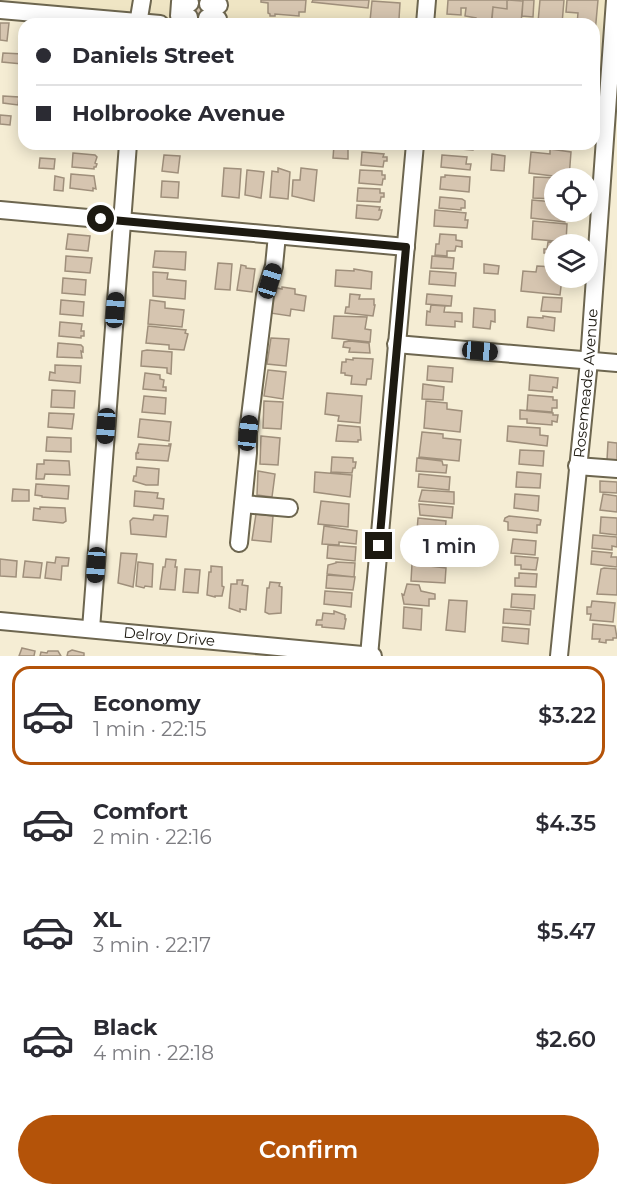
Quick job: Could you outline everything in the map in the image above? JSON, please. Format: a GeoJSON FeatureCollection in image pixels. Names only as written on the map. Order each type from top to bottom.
{"type":"FeatureCollection","features":[{"type":"Feature","properties":{"kind":"street"},"geometry":{"type":"LineString","coordinates":[[139,18],[142,0]]}},
{"type":"Feature","properties":{"kind":"street"},"geometry":{"type":"LineString","coordinates":[[426,18],[427,0]]}},
{"type":"Feature","properties":{"kind":"street","name":"Rosemeade Avenue"},"geometry":{"type":"LineString","coordinates":[[559,656],[589,361],[607,60],[615,0]]}},
{"type":"Feature","properties":{"kind":"street"},"geometry":{"type":"LineString","coordinates":[[0,10],[85,18]]}},
{"type":"Feature","properties":{"kind":"street"},"geometry":{"type":"LineString","coordinates":[[91,629],[128,150]]}},
{"type":"Feature","properties":{"kind":"street"},"geometry":{"type":"LineString","coordinates":[[371,656],[396,344],[414,150]]}},
{"type":"Feature","properties":{"kind":"street"},"geometry":{"type":"LineString","coordinates":[[0,210],[406,247]]}},
{"type":"Feature","properties":{"kind":"street"},"geometry":{"type":"LineString","coordinates":[[239,543],[255,369],[265,295],[274,266],[277,235]]}},
{"type":"Feature","properties":{"kind":"street"},"geometry":{"type":"LineString","coordinates":[[396,344],[617,363]]}},
{"type":"Feature","properties":{"kind":"street"},"geometry":{"type":"LineString","coordinates":[[577,466],[617,469]]}},
{"type":"Feature","properties":{"kind":"street"},"geometry":{"type":"LineString","coordinates":[[243,504],[288,508]]}},
{"type":"Feature","properties":{"kind":"street","name":"Delroy Drive"},"geometry":{"type":"LineString","coordinates":[[0,621],[371,656]]}},
{"type":"Feature","properties":{"kind":"shaded area"},"geometry":{"type":"Polygon","coordinates":[[[0,0],[617,0],[617,79],[600,77],[600,18],[50,18],[0,14],[0,0]]]}},
{"type":"Feature","properties":{"kind":"building"},"geometry":{"type":"Polygon","coordinates":[[[190,0],[209,0],[207,18],[188,18],[190,0]]]}},
{"type":"Feature","properties":{"kind":"building"},"geometry":{"type":"Polygon","coordinates":[[[261,0],[306,0],[305,12],[299,12],[299,16],[275,14],[275,16],[270,16],[268,3],[261,2],[261,0]]]}},
{"type":"Feature","properties":{"kind":"building"},"geometry":{"type":"Polygon","coordinates":[[[313,0],[369,0],[368,8],[312,2],[313,0]]]}},
{"type":"Feature","properties":{"kind":"building"},"geometry":{"type":"Polygon","coordinates":[[[448,0],[507,0],[507,9],[493,7],[492,18],[465,16],[466,8],[461,8],[461,15],[447,14],[448,0]]]}},
{"type":"Feature","properties":{"kind":"building"},"geometry":{"type":"Polygon","coordinates":[[[507,0],[523,1],[521,18],[492,18],[493,7],[507,9],[507,0]]]}},
{"type":"Feature","properties":{"kind":"building"},"geometry":{"type":"Polygon","coordinates":[[[523,0],[534,0],[533,17],[522,16],[523,0]]]}},
{"type":"Feature","properties":{"kind":"building"},"geometry":{"type":"Polygon","coordinates":[[[540,0],[564,0],[562,18],[538,18],[540,0]]]}},
{"type":"Feature","properties":{"kind":"building"},"geometry":{"type":"Polygon","coordinates":[[[567,0],[598,0],[596,18],[578,18],[578,13],[566,12],[567,0]]]}},
{"type":"Feature","properties":{"kind":"building"},"geometry":{"type":"Polygon","coordinates":[[[372,1],[400,3],[399,18],[370,18],[372,1]]]}},
{"type":"Feature","properties":{"kind":"building"},"geometry":{"type":"Polygon","coordinates":[[[0,23],[9,23],[7,41],[0,40],[0,23]]]}},
{"type":"Feature","properties":{"kind":"building"},"geometry":{"type":"Polygon","coordinates":[[[3,53],[18,54],[18,64],[2,62],[3,53]]]}},
{"type":"Feature","properties":{"kind":"building"},"geometry":{"type":"Polygon","coordinates":[[[3,96],[18,97],[18,105],[3,103],[3,96]]]}},
{"type":"Feature","properties":{"kind":"building"},"geometry":{"type":"Polygon","coordinates":[[[0,115],[11,116],[10,125],[0,124],[0,115]]]}},
{"type":"Feature","properties":{"kind":"building"},"geometry":{"type":"Polygon","coordinates":[[[334,150],[348,150],[348,159],[333,158],[334,150]]]}},
{"type":"Feature","properties":{"kind":"building"},"geometry":{"type":"Polygon","coordinates":[[[550,150],[557,150],[571,152],[570,168],[544,168],[544,175],[529,173],[531,152],[550,154],[550,150]]]}},
{"type":"Feature","properties":{"kind":"building"},"geometry":{"type":"Polygon","coordinates":[[[362,152],[384,154],[383,157],[387,157],[387,161],[384,161],[383,167],[361,165],[362,152]]]}},
{"type":"Feature","properties":{"kind":"building"},"geometry":{"type":"Polygon","coordinates":[[[73,153],[95,155],[97,157],[96,167],[94,169],[72,167],[73,153]]]}},
{"type":"Feature","properties":{"kind":"building"},"geometry":{"type":"Polygon","coordinates":[[[492,154],[505,156],[504,171],[491,170],[492,154]]]}},
{"type":"Feature","properties":{"kind":"building"},"geometry":{"type":"Polygon","coordinates":[[[164,155],[180,156],[178,173],[162,171],[164,155]]]}},
{"type":"Feature","properties":{"kind":"building"},"geometry":{"type":"Polygon","coordinates":[[[442,155],[467,157],[466,164],[471,164],[470,170],[441,167],[442,155]]]}},
{"type":"Feature","properties":{"kind":"building"},"geometry":{"type":"Polygon","coordinates":[[[40,158],[55,159],[54,169],[39,168],[40,158]]]}},
{"type":"Feature","properties":{"kind":"building"},"geometry":{"type":"Polygon","coordinates":[[[224,168],[241,169],[239,198],[222,196],[224,168]]]}},
{"type":"Feature","properties":{"kind":"building"},"geometry":{"type":"Polygon","coordinates":[[[278,168],[290,172],[288,199],[270,197],[272,171],[278,172],[278,168]]]}},
{"type":"Feature","properties":{"kind":"building"},"geometry":{"type":"Polygon","coordinates":[[[301,168],[317,170],[314,201],[292,196],[293,180],[300,180],[301,168]]]}},
{"type":"Feature","properties":{"kind":"building"},"geometry":{"type":"Polygon","coordinates":[[[247,170],[264,172],[261,198],[245,195],[247,170]]]}},
{"type":"Feature","properties":{"kind":"building"},"geometry":{"type":"Polygon","coordinates":[[[360,170],[382,171],[385,179],[382,185],[359,183],[360,170]]]}},
{"type":"Feature","properties":{"kind":"building"},"geometry":{"type":"Polygon","coordinates":[[[71,174],[94,176],[96,189],[93,188],[93,191],[70,188],[71,174]]]}},
{"type":"Feature","properties":{"kind":"building"},"geometry":{"type":"Polygon","coordinates":[[[445,175],[470,177],[469,192],[440,189],[441,177],[445,175]]]}},
{"type":"Feature","properties":{"kind":"building"},"geometry":{"type":"Polygon","coordinates":[[[55,176],[64,178],[63,191],[54,190],[55,176]]]}},
{"type":"Feature","properties":{"kind":"building"},"geometry":{"type":"Polygon","coordinates":[[[534,177],[544,177],[544,198],[533,198],[534,177]]]}},
{"type":"Feature","properties":{"kind":"building"},"geometry":{"type":"Polygon","coordinates":[[[162,181],[179,182],[178,198],[161,197],[162,181]]]}},
{"type":"Feature","properties":{"kind":"building"},"geometry":{"type":"Polygon","coordinates":[[[358,188],[380,189],[384,197],[381,197],[380,202],[357,201],[358,188]]]}},
{"type":"Feature","properties":{"kind":"building"},"geometry":{"type":"Polygon","coordinates":[[[440,197],[462,199],[465,201],[465,208],[461,210],[439,208],[440,197]]]}},
{"type":"Feature","properties":{"kind":"building"},"geometry":{"type":"Polygon","coordinates":[[[532,200],[544,201],[544,220],[531,218],[532,200]]]}},
{"type":"Feature","properties":{"kind":"building"},"geometry":{"type":"Polygon","coordinates":[[[357,205],[380,207],[379,210],[382,210],[380,218],[378,220],[356,218],[357,205]]]}},
{"type":"Feature","properties":{"kind":"building"},"geometry":{"type":"Polygon","coordinates":[[[435,210],[466,213],[467,228],[434,226],[435,210]]]}},
{"type":"Feature","properties":{"kind":"building"},"geometry":{"type":"Polygon","coordinates":[[[533,221],[567,224],[566,234],[544,234],[544,240],[532,239],[533,221]]]}},
{"type":"Feature","properties":{"kind":"building"},"geometry":{"type":"Polygon","coordinates":[[[68,234],[90,236],[88,251],[66,249],[68,234]]]}},
{"type":"Feature","properties":{"kind":"building"},"geometry":{"type":"Polygon","coordinates":[[[440,234],[456,235],[456,240],[462,241],[462,247],[456,246],[455,251],[447,251],[447,256],[435,255],[440,234]]]}},
{"type":"Feature","properties":{"kind":"building"},"geometry":{"type":"Polygon","coordinates":[[[155,251],[186,252],[185,270],[153,267],[155,251]]]}},
{"type":"Feature","properties":{"kind":"building"},"geometry":{"type":"Polygon","coordinates":[[[66,256],[92,258],[90,273],[65,271],[66,256]]]}},
{"type":"Feature","properties":{"kind":"building"},"geometry":{"type":"Polygon","coordinates":[[[432,256],[454,258],[453,269],[431,268],[432,256]]]}},
{"type":"Feature","properties":{"kind":"building"},"geometry":{"type":"Polygon","coordinates":[[[218,263],[232,264],[230,290],[215,289],[218,263]]]}},
{"type":"Feature","properties":{"kind":"building"},"geometry":{"type":"Polygon","coordinates":[[[484,264],[499,266],[498,274],[484,273],[484,264]]]}},
{"type":"Feature","properties":{"kind":"building"},"geometry":{"type":"Polygon","coordinates":[[[241,265],[255,269],[252,292],[237,290],[241,265]]]}},
{"type":"Feature","properties":{"kind":"building"},"geometry":{"type":"Polygon","coordinates":[[[537,266],[544,266],[544,288],[561,288],[560,295],[521,291],[523,271],[536,272],[537,266]]]}},
{"type":"Feature","properties":{"kind":"building"},"geometry":{"type":"Polygon","coordinates":[[[354,269],[372,272],[371,289],[335,286],[336,270],[354,271],[354,269]]]}},
{"type":"Feature","properties":{"kind":"building"},"geometry":{"type":"Polygon","coordinates":[[[430,271],[456,273],[455,286],[429,284],[430,271]]]}},
{"type":"Feature","properties":{"kind":"building"},"geometry":{"type":"Polygon","coordinates":[[[153,272],[168,273],[167,279],[186,281],[185,299],[153,296],[153,272]]]}},
{"type":"Feature","properties":{"kind":"building"},"geometry":{"type":"Polygon","coordinates":[[[63,278],[86,280],[85,295],[62,293],[63,278]]]}},
{"type":"Feature","properties":{"kind":"building"},"geometry":{"type":"Polygon","coordinates":[[[282,287],[295,289],[295,294],[306,296],[304,311],[291,309],[290,316],[270,313],[274,293],[277,288],[282,289],[282,287]]]}},
{"type":"Feature","properties":{"kind":"building"},"geometry":{"type":"Polygon","coordinates":[[[350,294],[360,295],[359,299],[374,299],[373,316],[345,313],[346,307],[349,307],[350,294]]]}},
{"type":"Feature","properties":{"kind":"building"},"geometry":{"type":"Polygon","coordinates":[[[427,294],[452,296],[451,306],[426,304],[427,294]]]}},
{"type":"Feature","properties":{"kind":"building"},"geometry":{"type":"Polygon","coordinates":[[[543,297],[562,298],[561,312],[541,311],[543,297]]]}},
{"type":"Feature","properties":{"kind":"building"},"geometry":{"type":"Polygon","coordinates":[[[61,300],[84,302],[83,316],[60,314],[61,300]]]}},
{"type":"Feature","properties":{"kind":"building"},"geometry":{"type":"Polygon","coordinates":[[[150,300],[165,302],[165,308],[184,310],[182,327],[148,324],[150,300]]]}},
{"type":"Feature","properties":{"kind":"building"},"geometry":{"type":"Polygon","coordinates":[[[431,305],[445,306],[444,312],[462,313],[462,322],[455,321],[455,327],[426,325],[427,311],[430,312],[431,305]]]}},
{"type":"Feature","properties":{"kind":"building"},"geometry":{"type":"Polygon","coordinates":[[[474,308],[495,310],[495,322],[491,321],[490,329],[473,327],[474,308]]]}},
{"type":"Feature","properties":{"kind":"building"},"geometry":{"type":"Polygon","coordinates":[[[334,316],[367,317],[365,329],[371,330],[370,342],[332,338],[334,316]]]}},
{"type":"Feature","properties":{"kind":"building"},"geometry":{"type":"Polygon","coordinates":[[[543,316],[555,318],[554,331],[527,327],[528,317],[543,318],[543,316]]]}},
{"type":"Feature","properties":{"kind":"building"},"geometry":{"type":"Polygon","coordinates":[[[60,322],[82,324],[81,331],[84,331],[84,336],[81,338],[59,336],[60,322]]]}},
{"type":"Feature","properties":{"kind":"building"},"geometry":{"type":"Polygon","coordinates":[[[148,326],[186,330],[185,333],[188,334],[184,350],[169,349],[169,345],[146,343],[148,326]]]}},
{"type":"Feature","properties":{"kind":"building"},"geometry":{"type":"Polygon","coordinates":[[[271,338],[289,339],[286,366],[267,364],[271,338]]]}},
{"type":"Feature","properties":{"kind":"building"},"geometry":{"type":"Polygon","coordinates":[[[344,342],[369,343],[370,353],[349,352],[350,348],[343,347],[344,342]]]}},
{"type":"Feature","properties":{"kind":"building"},"geometry":{"type":"Polygon","coordinates":[[[58,343],[81,345],[83,347],[82,358],[57,357],[58,343]]]}},
{"type":"Feature","properties":{"kind":"building"},"geometry":{"type":"Polygon","coordinates":[[[142,351],[172,352],[171,374],[167,373],[167,368],[141,366],[142,351]]]}},
{"type":"Feature","properties":{"kind":"building"},"geometry":{"type":"Polygon","coordinates":[[[353,358],[373,359],[371,379],[367,379],[366,385],[351,384],[352,376],[341,373],[342,362],[346,362],[346,359],[353,360],[353,358]]]}},
{"type":"Feature","properties":{"kind":"building"},"geometry":{"type":"Polygon","coordinates":[[[55,365],[81,366],[80,383],[49,380],[50,372],[55,373],[55,365]]]}},
{"type":"Feature","properties":{"kind":"building"},"geometry":{"type":"Polygon","coordinates":[[[428,366],[453,368],[452,382],[427,380],[428,366]]]}},
{"type":"Feature","properties":{"kind":"building"},"geometry":{"type":"Polygon","coordinates":[[[268,370],[286,372],[283,399],[264,396],[268,370]]]}},
{"type":"Feature","properties":{"kind":"building"},"geometry":{"type":"Polygon","coordinates":[[[145,373],[160,375],[160,379],[164,380],[163,387],[166,387],[166,391],[143,389],[145,373]]]}},
{"type":"Feature","properties":{"kind":"building"},"geometry":{"type":"Polygon","coordinates":[[[530,375],[558,378],[557,388],[553,387],[552,392],[529,390],[530,375]]]}},
{"type":"Feature","properties":{"kind":"building"},"geometry":{"type":"Polygon","coordinates":[[[423,384],[444,387],[443,400],[422,399],[423,384]]]}},
{"type":"Feature","properties":{"kind":"building"},"geometry":{"type":"Polygon","coordinates":[[[52,390],[75,391],[74,408],[51,407],[52,390]]]}},
{"type":"Feature","properties":{"kind":"building"},"geometry":{"type":"Polygon","coordinates":[[[327,393],[362,396],[360,423],[338,421],[339,416],[325,414],[327,393]]]}},
{"type":"Feature","properties":{"kind":"building"},"geometry":{"type":"Polygon","coordinates":[[[528,395],[553,397],[553,400],[557,400],[557,408],[552,408],[552,412],[527,410],[528,395]]]}},
{"type":"Feature","properties":{"kind":"building"},"geometry":{"type":"Polygon","coordinates":[[[144,396],[166,398],[165,414],[142,412],[144,396]]]}},
{"type":"Feature","properties":{"kind":"building"},"geometry":{"type":"Polygon","coordinates":[[[264,401],[283,402],[281,429],[263,428],[264,401]]]}},
{"type":"Feature","properties":{"kind":"building"},"geometry":{"type":"Polygon","coordinates":[[[426,401],[447,403],[447,409],[462,411],[460,432],[424,428],[426,401]]]}},
{"type":"Feature","properties":{"kind":"building"},"geometry":{"type":"Polygon","coordinates":[[[520,410],[553,413],[553,415],[558,415],[557,422],[552,421],[552,425],[527,423],[527,419],[520,419],[520,410]]]}},
{"type":"Feature","properties":{"kind":"building"},"geometry":{"type":"Polygon","coordinates":[[[49,413],[74,414],[72,429],[48,427],[49,413]]]}},
{"type":"Feature","properties":{"kind":"building"},"geometry":{"type":"Polygon","coordinates":[[[140,419],[171,422],[169,441],[138,437],[140,419]]]}},
{"type":"Feature","properties":{"kind":"building"},"geometry":{"type":"Polygon","coordinates":[[[338,425],[360,427],[361,440],[358,442],[336,441],[338,425]]]}},
{"type":"Feature","properties":{"kind":"building"},"geometry":{"type":"Polygon","coordinates":[[[508,426],[540,428],[540,435],[548,436],[547,446],[507,441],[508,426]]]}},
{"type":"Feature","properties":{"kind":"building"},"geometry":{"type":"Polygon","coordinates":[[[422,432],[443,434],[443,438],[461,440],[459,461],[419,457],[422,432]]]}},
{"type":"Feature","properties":{"kind":"building"},"geometry":{"type":"Polygon","coordinates":[[[261,436],[280,438],[278,465],[260,464],[261,436]]]}},
{"type":"Feature","properties":{"kind":"building"},"geometry":{"type":"Polygon","coordinates":[[[47,437],[71,438],[71,452],[46,451],[47,437]]]}},
{"type":"Feature","properties":{"kind":"building"},"geometry":{"type":"Polygon","coordinates":[[[608,442],[617,443],[617,460],[607,460],[608,442]]]}},
{"type":"Feature","properties":{"kind":"building"},"geometry":{"type":"Polygon","coordinates":[[[139,444],[169,446],[171,444],[168,461],[136,459],[139,444]]]}},
{"type":"Feature","properties":{"kind":"building"},"geometry":{"type":"Polygon","coordinates":[[[520,450],[544,451],[543,466],[519,464],[520,450]]]}},
{"type":"Feature","properties":{"kind":"building"},"geometry":{"type":"Polygon","coordinates":[[[332,457],[353,458],[353,462],[356,462],[352,473],[331,472],[332,457]]]}},
{"type":"Feature","properties":{"kind":"building"},"geometry":{"type":"Polygon","coordinates":[[[417,458],[442,461],[443,465],[447,465],[446,473],[416,471],[417,458]]]}},
{"type":"Feature","properties":{"kind":"building"},"geometry":{"type":"Polygon","coordinates":[[[44,460],[69,461],[70,475],[45,474],[44,479],[36,479],[37,464],[44,464],[44,460]]]}},
{"type":"Feature","properties":{"kind":"building"},"geometry":{"type":"Polygon","coordinates":[[[137,467],[159,469],[158,485],[146,485],[133,481],[137,467]]]}},
{"type":"Feature","properties":{"kind":"building"},"geometry":{"type":"Polygon","coordinates":[[[258,471],[275,474],[272,497],[257,495],[258,471]]]}},
{"type":"Feature","properties":{"kind":"building"},"geometry":{"type":"Polygon","coordinates":[[[315,472],[352,475],[350,497],[314,492],[315,472]]]}},
{"type":"Feature","properties":{"kind":"building"},"geometry":{"type":"Polygon","coordinates":[[[517,472],[541,474],[540,488],[516,487],[517,472]]]}},
{"type":"Feature","properties":{"kind":"building"},"geometry":{"type":"Polygon","coordinates":[[[419,474],[450,477],[449,490],[418,487],[419,474]]]}},
{"type":"Feature","properties":{"kind":"building"},"geometry":{"type":"Polygon","coordinates":[[[600,481],[617,482],[617,493],[600,492],[600,481]]]}},
{"type":"Feature","properties":{"kind":"building"},"geometry":{"type":"Polygon","coordinates":[[[36,484],[69,486],[68,499],[35,495],[36,484]]]}},
{"type":"Feature","properties":{"kind":"building"},"geometry":{"type":"Polygon","coordinates":[[[13,489],[29,490],[29,501],[12,501],[13,489]]]}},
{"type":"Feature","properties":{"kind":"building"},"geometry":{"type":"Polygon","coordinates":[[[422,490],[454,492],[454,504],[419,501],[422,490]]]}},
{"type":"Feature","properties":{"kind":"building"},"geometry":{"type":"Polygon","coordinates":[[[135,491],[158,493],[157,498],[164,499],[163,509],[134,506],[135,491]]]}},
{"type":"Feature","properties":{"kind":"building"},"geometry":{"type":"Polygon","coordinates":[[[515,494],[539,496],[538,511],[514,508],[515,494]]]}},
{"type":"Feature","properties":{"kind":"building"},"geometry":{"type":"Polygon","coordinates":[[[603,494],[617,496],[617,512],[600,510],[603,494]]]}},
{"type":"Feature","properties":{"kind":"building"},"geometry":{"type":"Polygon","coordinates":[[[321,501],[349,504],[348,527],[318,524],[321,501]]]}},
{"type":"Feature","properties":{"kind":"building"},"geometry":{"type":"Polygon","coordinates":[[[419,504],[453,507],[452,518],[420,515],[419,504]]]}},
{"type":"Feature","properties":{"kind":"building"},"geometry":{"type":"Polygon","coordinates":[[[40,507],[65,508],[66,521],[63,523],[33,520],[34,508],[40,509],[40,507]]]}},
{"type":"Feature","properties":{"kind":"building"},"geometry":{"type":"Polygon","coordinates":[[[256,514],[273,516],[271,542],[252,540],[256,514]]]}},
{"type":"Feature","properties":{"kind":"building"},"geometry":{"type":"Polygon","coordinates":[[[154,515],[168,516],[166,537],[131,534],[130,521],[133,518],[153,520],[154,515]]]}},
{"type":"Feature","properties":{"kind":"building"},"geometry":{"type":"Polygon","coordinates":[[[509,516],[541,520],[540,525],[537,525],[537,533],[508,530],[508,522],[504,521],[509,516]]]}},
{"type":"Feature","properties":{"kind":"building"},"geometry":{"type":"Polygon","coordinates":[[[601,517],[617,518],[617,535],[600,533],[601,517]]]}},
{"type":"Feature","properties":{"kind":"building"},"geometry":{"type":"Polygon","coordinates":[[[418,518],[446,521],[445,534],[417,531],[418,518]]]}},
{"type":"Feature","properties":{"kind":"building"},"geometry":{"type":"Polygon","coordinates":[[[324,526],[357,531],[356,544],[339,542],[339,545],[322,544],[324,526]]]}},
{"type":"Feature","properties":{"kind":"building"},"geometry":{"type":"Polygon","coordinates":[[[593,535],[617,537],[617,547],[612,546],[612,550],[592,548],[593,535]]]}},
{"type":"Feature","properties":{"kind":"building"},"geometry":{"type":"Polygon","coordinates":[[[415,536],[452,542],[452,539],[463,540],[463,547],[453,546],[452,561],[413,558],[415,536]]]}},
{"type":"Feature","properties":{"kind":"building"},"geometry":{"type":"Polygon","coordinates":[[[513,539],[536,541],[535,555],[511,553],[513,539]]]}},
{"type":"Feature","properties":{"kind":"building"},"geometry":{"type":"Polygon","coordinates":[[[328,545],[356,547],[355,561],[327,558],[328,545]]]}},
{"type":"Feature","properties":{"kind":"building"},"geometry":{"type":"Polygon","coordinates":[[[592,551],[612,553],[611,557],[617,557],[617,567],[591,564],[592,551]]]}},
{"type":"Feature","properties":{"kind":"building"},"geometry":{"type":"Polygon","coordinates":[[[121,553],[137,554],[133,587],[118,583],[121,553]]]}},
{"type":"Feature","properties":{"kind":"building"},"geometry":{"type":"Polygon","coordinates":[[[515,556],[538,558],[536,570],[521,569],[521,565],[515,565],[515,556]]]}},
{"type":"Feature","properties":{"kind":"building"},"geometry":{"type":"Polygon","coordinates":[[[56,557],[69,558],[68,566],[62,566],[61,580],[45,578],[47,562],[55,563],[56,557]]]}},
{"type":"Feature","properties":{"kind":"building"},"geometry":{"type":"Polygon","coordinates":[[[0,559],[17,561],[16,577],[0,576],[0,559]]]}},
{"type":"Feature","properties":{"kind":"building"},"geometry":{"type":"Polygon","coordinates":[[[166,559],[176,560],[175,590],[160,589],[166,559]]]}},
{"type":"Feature","properties":{"kind":"building"},"geometry":{"type":"Polygon","coordinates":[[[25,561],[42,563],[40,578],[23,577],[25,561]]]}},
{"type":"Feature","properties":{"kind":"building"},"geometry":{"type":"Polygon","coordinates":[[[138,562],[153,564],[152,587],[136,586],[138,562]]]}},
{"type":"Feature","properties":{"kind":"building"},"geometry":{"type":"Polygon","coordinates":[[[336,562],[355,563],[354,577],[327,574],[328,565],[336,562]]]}},
{"type":"Feature","properties":{"kind":"building"},"geometry":{"type":"Polygon","coordinates":[[[412,564],[446,568],[445,583],[411,581],[412,564]]]}},
{"type":"Feature","properties":{"kind":"building"},"geometry":{"type":"Polygon","coordinates":[[[211,566],[222,567],[222,586],[224,587],[222,596],[207,595],[211,566]]]}},
{"type":"Feature","properties":{"kind":"building"},"geometry":{"type":"Polygon","coordinates":[[[185,569],[200,570],[198,593],[183,592],[185,569]]]}},
{"type":"Feature","properties":{"kind":"building"},"geometry":{"type":"Polygon","coordinates":[[[601,569],[617,569],[617,595],[597,594],[601,569]]]}},
{"type":"Feature","properties":{"kind":"building"},"geometry":{"type":"Polygon","coordinates":[[[519,573],[537,574],[536,587],[515,586],[515,578],[519,578],[519,573]]]}},
{"type":"Feature","properties":{"kind":"building"},"geometry":{"type":"Polygon","coordinates":[[[327,575],[355,577],[353,590],[326,588],[327,575]]]}},
{"type":"Feature","properties":{"kind":"building"},"geometry":{"type":"Polygon","coordinates":[[[237,580],[243,580],[242,585],[248,586],[246,610],[240,609],[240,612],[229,608],[231,584],[237,584],[237,580]]]}},
{"type":"Feature","properties":{"kind":"building"},"geometry":{"type":"Polygon","coordinates":[[[270,582],[280,583],[279,586],[282,587],[281,613],[265,612],[267,588],[270,582]]]}},
{"type":"Feature","properties":{"kind":"building"},"geometry":{"type":"Polygon","coordinates":[[[407,584],[419,585],[421,591],[435,594],[435,599],[429,599],[429,606],[404,604],[402,594],[404,595],[407,584]]]}},
{"type":"Feature","properties":{"kind":"building"},"geometry":{"type":"Polygon","coordinates":[[[325,591],[352,593],[351,607],[324,604],[325,591]]]}},
{"type":"Feature","properties":{"kind":"building"},"geometry":{"type":"Polygon","coordinates":[[[512,594],[535,595],[534,609],[511,607],[512,594]]]}},
{"type":"Feature","properties":{"kind":"building"},"geometry":{"type":"Polygon","coordinates":[[[449,600],[467,601],[465,632],[446,630],[449,600]]]}},
{"type":"Feature","properties":{"kind":"building"},"geometry":{"type":"Polygon","coordinates":[[[592,601],[615,603],[613,622],[590,620],[591,614],[587,614],[587,607],[591,607],[592,601]]]}},
{"type":"Feature","properties":{"kind":"building"},"geometry":{"type":"Polygon","coordinates":[[[404,607],[422,609],[421,630],[403,628],[404,607]]]}},
{"type":"Feature","properties":{"kind":"building"},"geometry":{"type":"Polygon","coordinates":[[[504,609],[531,611],[530,625],[503,623],[504,609]]]}},
{"type":"Feature","properties":{"kind":"building"},"geometry":{"type":"Polygon","coordinates":[[[334,611],[345,615],[344,629],[316,625],[317,620],[322,620],[323,613],[334,614],[334,611]]]}},
{"type":"Feature","properties":{"kind":"building"},"geometry":{"type":"Polygon","coordinates":[[[593,624],[615,626],[617,638],[606,640],[606,643],[599,642],[600,639],[592,639],[593,624]]]}},
{"type":"Feature","properties":{"kind":"building"},"geometry":{"type":"Polygon","coordinates":[[[503,627],[529,629],[528,644],[502,641],[503,627]]]}},
{"type":"Feature","properties":{"kind":"building"},"geometry":{"type":"Polygon","coordinates":[[[22,648],[35,651],[34,656],[19,656],[22,648]]]}},
{"type":"Feature","properties":{"kind":"building"},"geometry":{"type":"Polygon","coordinates":[[[72,650],[84,653],[84,656],[67,656],[72,650]]]}},
{"type":"Feature","properties":{"kind":"building"},"geometry":{"type":"Polygon","coordinates":[[[58,651],[61,656],[40,656],[41,652],[47,653],[58,651]]]}},
{"type":"Feature","properties":{"kind":"route"},"geometry":{"type":"LineString","coordinates":[[101,219],[406,247],[379,546]]}}]}
